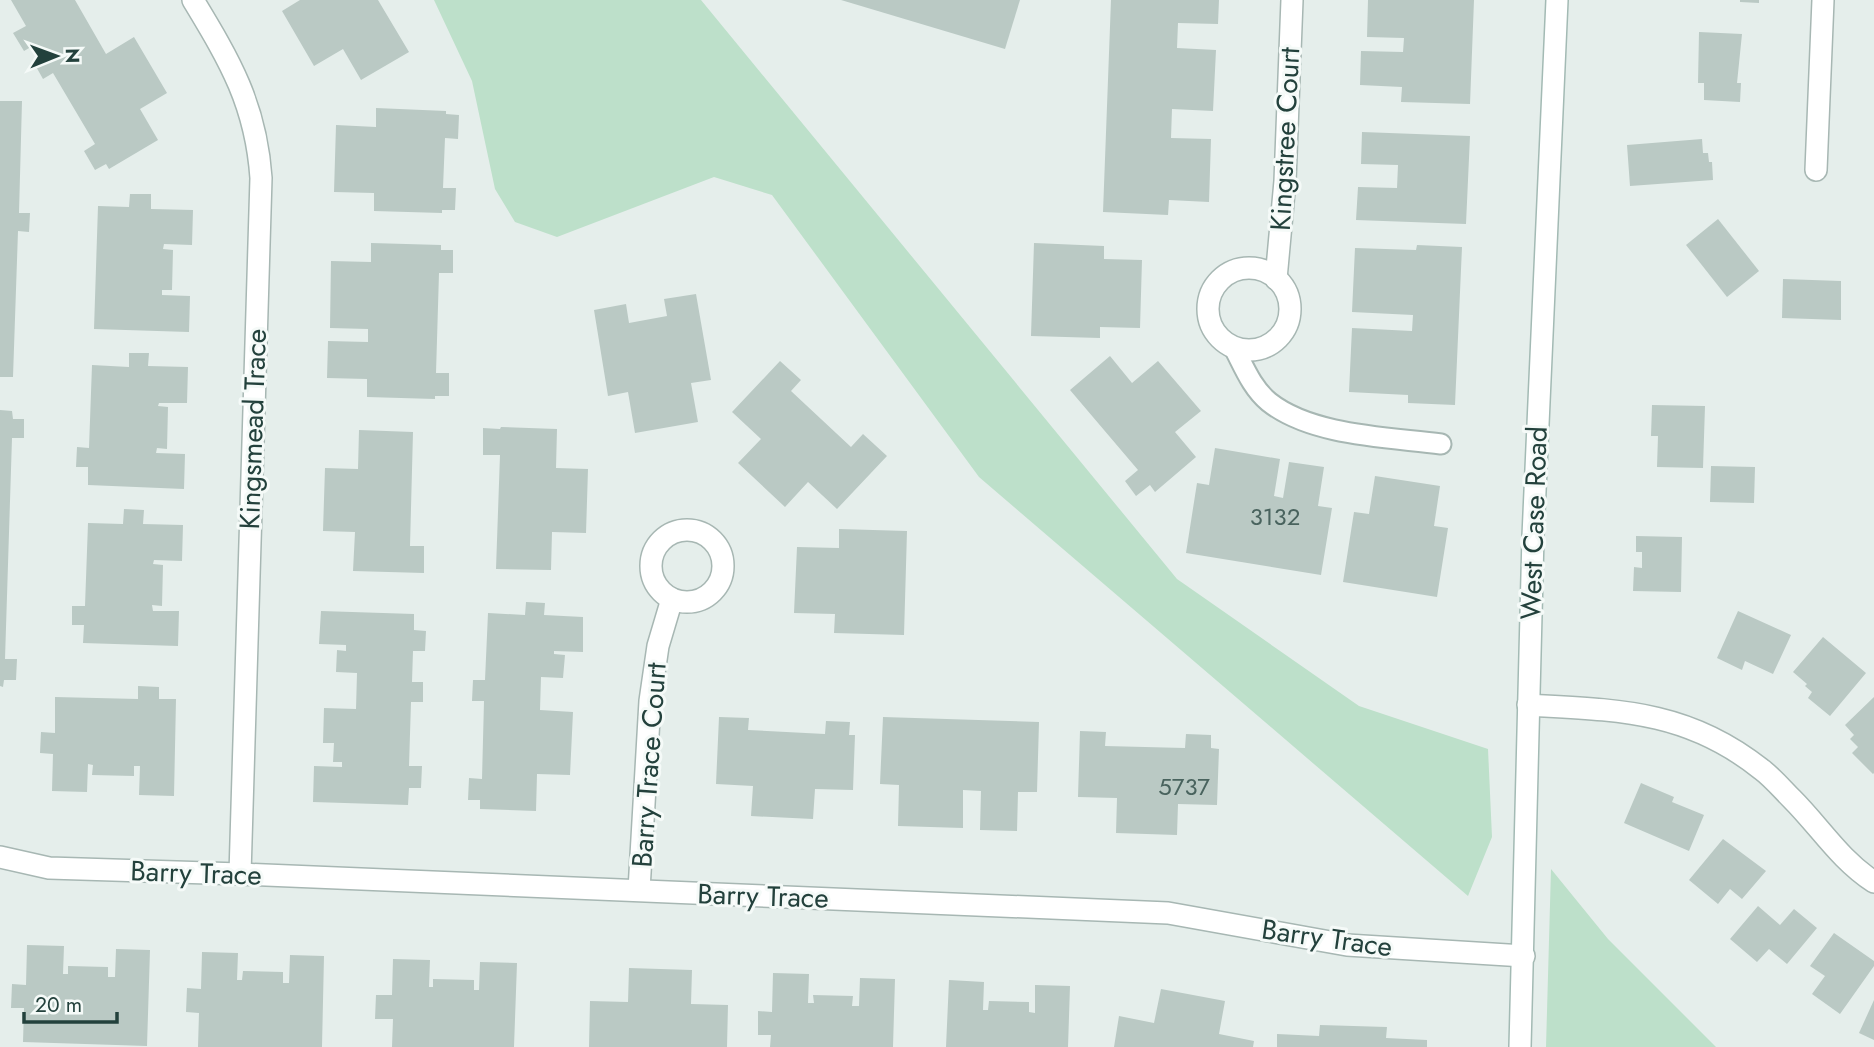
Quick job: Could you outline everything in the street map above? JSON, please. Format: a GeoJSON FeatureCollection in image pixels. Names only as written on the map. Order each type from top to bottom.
{"type":"FeatureCollection","features":[{"type":"Feature","properties":{"kind":"street","name":"Kingsmead Trace"},"geometry":{"type":"LineString","coordinates":[[193,0],[232,64],[259,146],[261,178],[240,874]]}},
{"type":"Feature","properties":{"kind":"street","name":"Kingstree Court"},"geometry":{"type":"LineString","coordinates":[[1276,278],[1284,181],[1292,0]]}},
{"type":"Feature","properties":{"kind":"street","name":"West Case Road"},"geometry":{"type":"LineString","coordinates":[[1520,1047],[1535,495],[1557,0]]}},
{"type":"Feature","properties":{"kind":"street"},"geometry":{"type":"LineString","coordinates":[[1816,170],[1823,0]]}},
{"type":"Feature","properties":{"kind":"street","name":"Kingstree Court"},"geometry":{"type":"LineString","coordinates":[[1240,268],[1266,271],[1276,278],[1285,290],[1290,303],[1290,318],[1275,342],[1262,349],[1248,351],[1234,348],[1222,341],[1213,331],[1208,319],[1210,293],[1217,282],[1240,268]]}},
{"type":"Feature","properties":{"kind":"street","name":"Barry Trace Court"},"geometry":{"type":"LineString","coordinates":[[639,891],[650,701],[658,646],[672,599]]}},
{"type":"Feature","properties":{"kind":"street"},"geometry":{"type":"LineString","coordinates":[[1528,705],[1620,710],[1653,715],[1722,743],[1762,769],[1805,813],[1835,850],[1874,882]]}},
{"type":"Feature","properties":{"kind":"street","name":"Barry Trace"},"geometry":{"type":"LineString","coordinates":[[0,857],[49,868],[1168,913],[1347,945],[1524,956]]}},
{"type":"Feature","properties":{"kind":"lane"},"geometry":{"type":"LineString","coordinates":[[1234,348],[1253,384],[1268,401],[1287,414],[1341,430],[1441,444]]}},
{"type":"Feature","properties":{"kind":"green space"},"geometry":{"type":"Polygon","coordinates":[[[434,0],[701,0],[1177,579],[1359,706],[1488,749],[1492,837],[1468,896],[979,477],[772,195],[714,177],[557,237],[515,222],[495,189],[472,81],[434,0]]]}},
{"type":"Feature","properties":{"kind":"green space"},"geometry":{"type":"Polygon","coordinates":[[[1551,869],[1608,939],[1716,1047],[1546,1047],[1551,869]]]}},
{"type":"Feature","properties":{"kind":"building"},"geometry":{"type":"Polygon","coordinates":[[[11,0],[75,0],[106,54],[134,37],[167,93],[140,109],[158,140],[109,169],[106,164],[95,170],[84,151],[95,144],[53,73],[43,79],[34,63],[43,57],[36,44],[24,51],[13,33],[26,26],[11,0]]]}},
{"type":"Feature","properties":{"kind":"building"},"geometry":{"type":"Polygon","coordinates":[[[300,0],[378,0],[409,52],[361,80],[343,49],[314,66],[282,11],[300,0]]]}},
{"type":"Feature","properties":{"kind":"building"},"geometry":{"type":"Polygon","coordinates":[[[841,0],[1020,0],[1005,49],[841,0]]]}},
{"type":"Feature","properties":{"kind":"building"},"geometry":{"type":"Polygon","coordinates":[[[1111,0],[1219,0],[1218,24],[1178,23],[1177,48],[1216,50],[1213,111],[1172,109],[1171,138],[1211,139],[1209,202],[1169,200],[1168,215],[1103,212],[1111,0]]]}},
{"type":"Feature","properties":{"kind":"building"},"geometry":{"type":"Polygon","coordinates":[[[1368,0],[1474,0],[1470,104],[1401,102],[1402,87],[1360,85],[1361,51],[1403,52],[1404,38],[1367,37],[1368,0]]]}},
{"type":"Feature","properties":{"kind":"building"},"geometry":{"type":"Polygon","coordinates":[[[1759,0],[1759,3],[1740,2],[1759,0]]]}},
{"type":"Feature","properties":{"kind":"building"},"geometry":{"type":"Polygon","coordinates":[[[1699,32],[1742,34],[1737,83],[1741,83],[1740,102],[1704,100],[1704,83],[1698,83],[1699,32]]]}},
{"type":"Feature","properties":{"kind":"building"},"geometry":{"type":"Polygon","coordinates":[[[0,101],[22,101],[19,213],[30,213],[29,232],[18,231],[13,377],[0,377],[0,101]]]}},
{"type":"Feature","properties":{"kind":"building"},"geometry":{"type":"Polygon","coordinates":[[[376,108],[446,111],[446,114],[459,115],[458,139],[445,138],[443,188],[456,188],[455,210],[442,210],[442,213],[374,211],[374,193],[334,192],[336,125],[376,127],[376,108]]]}},
{"type":"Feature","properties":{"kind":"building"},"geometry":{"type":"Polygon","coordinates":[[[1362,132],[1470,136],[1466,224],[1356,220],[1358,187],[1397,188],[1398,165],[1361,164],[1362,132]]]}},
{"type":"Feature","properties":{"kind":"building"},"geometry":{"type":"Polygon","coordinates":[[[1702,139],[1703,153],[1708,153],[1709,162],[1712,162],[1713,180],[1630,186],[1627,145],[1702,139]]]}},
{"type":"Feature","properties":{"kind":"building"},"geometry":{"type":"Polygon","coordinates":[[[130,194],[151,194],[151,209],[193,210],[192,245],[164,244],[163,249],[173,250],[172,290],[162,290],[162,295],[190,296],[189,332],[94,329],[98,206],[129,207],[130,194]]]}},
{"type":"Feature","properties":{"kind":"building"},"geometry":{"type":"Polygon","coordinates":[[[1718,219],[1759,271],[1727,297],[1686,245],[1718,219]]]}},
{"type":"Feature","properties":{"kind":"building"},"geometry":{"type":"Polygon","coordinates":[[[371,243],[441,245],[441,250],[453,250],[453,273],[439,273],[436,373],[449,373],[449,396],[435,396],[435,399],[367,397],[367,379],[327,378],[328,341],[368,342],[368,329],[330,328],[331,261],[371,262],[371,243]]]}},
{"type":"Feature","properties":{"kind":"building"},"geometry":{"type":"Polygon","coordinates":[[[1034,243],[1104,246],[1104,259],[1142,260],[1140,328],[1100,327],[1100,338],[1031,336],[1034,243]]]}},
{"type":"Feature","properties":{"kind":"building"},"geometry":{"type":"Polygon","coordinates":[[[1417,245],[1462,247],[1455,405],[1408,403],[1408,395],[1349,392],[1352,328],[1412,331],[1413,315],[1352,312],[1355,248],[1416,250],[1417,245]]]}},
{"type":"Feature","properties":{"kind":"building"},"geometry":{"type":"Polygon","coordinates":[[[1783,279],[1841,281],[1841,320],[1782,318],[1783,279]]]}},
{"type":"Feature","properties":{"kind":"building"},"geometry":{"type":"Polygon","coordinates":[[[696,294],[711,380],[691,383],[698,422],[635,433],[628,392],[608,396],[594,310],[626,304],[629,323],[667,316],[664,299],[696,294]]]}},
{"type":"Feature","properties":{"kind":"building"},"geometry":{"type":"Polygon","coordinates":[[[129,353],[149,353],[148,366],[188,367],[187,403],[159,403],[158,406],[168,407],[167,449],[157,448],[156,453],[185,454],[184,489],[88,485],[88,467],[76,467],[77,447],[89,448],[92,365],[129,367],[129,353]]]}},
{"type":"Feature","properties":{"kind":"building"},"geometry":{"type":"Polygon","coordinates":[[[1110,356],[1132,383],[1158,361],[1201,411],[1175,432],[1196,457],[1155,492],[1150,485],[1136,496],[1125,481],[1138,470],[1070,390],[1110,356]]]}},
{"type":"Feature","properties":{"kind":"building"},"geometry":{"type":"Polygon","coordinates":[[[780,361],[801,380],[791,391],[851,447],[863,434],[887,456],[837,509],[808,482],[785,507],[738,463],[761,439],[732,412],[780,361]]]}},
{"type":"Feature","properties":{"kind":"building"},"geometry":{"type":"Polygon","coordinates":[[[1652,405],[1705,406],[1703,468],[1657,467],[1658,436],[1651,436],[1652,405]]]}},
{"type":"Feature","properties":{"kind":"building"},"geometry":{"type":"Polygon","coordinates":[[[0,410],[12,411],[13,419],[24,419],[24,438],[12,438],[5,659],[17,659],[16,680],[4,680],[3,687],[0,686],[0,410]]]}},
{"type":"Feature","properties":{"kind":"building"},"geometry":{"type":"Polygon","coordinates":[[[483,428],[557,429],[556,468],[588,469],[586,533],[552,532],[551,570],[496,569],[500,455],[483,455],[483,428]]]}},
{"type":"Feature","properties":{"kind":"building"},"geometry":{"type":"Polygon","coordinates":[[[359,430],[413,432],[410,546],[424,546],[424,573],[353,571],[355,532],[323,531],[325,468],[358,469],[359,430]]]}},
{"type":"Feature","properties":{"kind":"building"},"geometry":{"type":"Polygon","coordinates":[[[1215,448],[1280,459],[1274,496],[1283,498],[1289,462],[1324,467],[1318,506],[1332,508],[1321,575],[1186,553],[1197,483],[1209,485],[1215,448]]]}},
{"type":"Feature","properties":{"kind":"building"},"geometry":{"type":"Polygon","coordinates":[[[1711,466],[1755,467],[1754,503],[1710,502],[1711,466]]]}},
{"type":"Feature","properties":{"kind":"building"},"geometry":{"type":"Polygon","coordinates":[[[1375,476],[1440,486],[1434,526],[1448,528],[1437,597],[1343,582],[1354,512],[1369,514],[1375,476]]]}},
{"type":"Feature","properties":{"kind":"building"},"geometry":{"type":"Polygon","coordinates":[[[124,509],[144,510],[143,524],[183,525],[182,561],[154,560],[153,564],[163,565],[162,606],[152,605],[153,611],[179,611],[178,646],[83,643],[84,625],[72,625],[72,606],[85,606],[88,523],[123,524],[124,509]]]}},
{"type":"Feature","properties":{"kind":"building"},"geometry":{"type":"Polygon","coordinates":[[[839,529],[907,531],[904,635],[834,633],[835,614],[794,613],[797,547],[839,548],[839,529]]]}},
{"type":"Feature","properties":{"kind":"building"},"geometry":{"type":"Polygon","coordinates":[[[1636,536],[1682,537],[1681,592],[1633,591],[1634,567],[1642,568],[1642,552],[1636,552],[1636,536]]]}},
{"type":"Feature","properties":{"kind":"building"},"geometry":{"type":"Polygon","coordinates":[[[526,602],[545,603],[544,615],[583,617],[583,652],[554,651],[554,654],[565,655],[563,678],[541,677],[540,710],[573,712],[570,775],[537,774],[536,811],[480,809],[480,800],[468,800],[469,778],[482,779],[484,701],[472,701],[473,680],[485,680],[488,613],[525,615],[526,602]]]}},
{"type":"Feature","properties":{"kind":"building"},"geometry":{"type":"Polygon","coordinates":[[[321,611],[414,614],[414,630],[426,631],[425,651],[413,651],[412,682],[423,682],[423,702],[411,702],[409,766],[422,766],[421,788],[409,788],[408,805],[313,802],[314,766],[342,767],[342,762],[333,762],[334,743],[323,743],[324,708],[356,709],[357,673],[336,672],[337,650],[346,651],[346,645],[319,644],[321,611]]]}},
{"type":"Feature","properties":{"kind":"building"},"geometry":{"type":"Polygon","coordinates":[[[1738,611],[1791,635],[1773,674],[1745,661],[1742,670],[1717,658],[1738,611]]]}},
{"type":"Feature","properties":{"kind":"building"},"geometry":{"type":"Polygon","coordinates":[[[1823,637],[1866,673],[1830,716],[1808,698],[1812,692],[1793,672],[1823,637]]]}},
{"type":"Feature","properties":{"kind":"building"},"geometry":{"type":"Polygon","coordinates":[[[138,686],[159,687],[159,699],[176,699],[174,796],[139,795],[140,766],[134,766],[134,776],[92,775],[93,765],[88,764],[87,792],[52,791],[53,754],[40,753],[41,732],[55,733],[55,697],[138,699],[138,686]]]}},
{"type":"Feature","properties":{"kind":"building"},"geometry":{"type":"Polygon","coordinates":[[[1874,697],[1873,774],[1852,753],[1858,747],[1850,739],[1854,735],[1845,725],[1874,697]]]}},
{"type":"Feature","properties":{"kind":"building"},"geometry":{"type":"Polygon","coordinates":[[[719,717],[749,718],[748,730],[825,734],[826,721],[850,722],[849,735],[855,735],[853,790],[815,789],[813,819],[751,816],[753,786],[716,784],[719,717]]]}},
{"type":"Feature","properties":{"kind":"building"},"geometry":{"type":"Polygon","coordinates":[[[883,717],[1039,722],[1037,792],[1018,792],[1017,831],[980,830],[981,791],[963,790],[963,828],[898,826],[899,785],[880,784],[883,717]]]}},
{"type":"Feature","properties":{"kind":"building"},"geometry":{"type":"Polygon","coordinates":[[[1080,731],[1106,732],[1105,746],[1185,748],[1186,734],[1211,735],[1211,748],[1219,749],[1217,805],[1178,804],[1177,835],[1116,833],[1117,798],[1078,797],[1080,731]]]}},
{"type":"Feature","properties":{"kind":"building"},"geometry":{"type":"Polygon","coordinates":[[[1641,783],[1674,797],[1672,802],[1704,815],[1689,851],[1624,823],[1641,783]]]}},
{"type":"Feature","properties":{"kind":"building"},"geometry":{"type":"Polygon","coordinates":[[[1723,839],[1766,871],[1742,899],[1730,889],[1718,904],[1689,880],[1723,839]]]}},
{"type":"Feature","properties":{"kind":"building"},"geometry":{"type":"Polygon","coordinates":[[[1758,906],[1780,925],[1794,909],[1817,928],[1787,964],[1769,949],[1757,962],[1730,939],[1758,906]]]}},
{"type":"Feature","properties":{"kind":"building"},"geometry":{"type":"Polygon","coordinates":[[[1834,933],[1874,961],[1874,966],[1840,1014],[1812,994],[1825,976],[1810,966],[1834,933]]]}},
{"type":"Feature","properties":{"kind":"building"},"geometry":{"type":"Polygon","coordinates":[[[27,945],[64,946],[63,974],[68,974],[68,966],[108,967],[108,977],[115,977],[116,949],[150,950],[147,1046],[23,1042],[24,1008],[11,1008],[12,984],[26,985],[27,945]]]}},
{"type":"Feature","properties":{"kind":"building"},"geometry":{"type":"Polygon","coordinates":[[[202,952],[238,953],[237,980],[242,980],[243,971],[283,972],[283,983],[289,983],[290,955],[324,956],[322,1047],[198,1047],[199,1013],[186,1012],[187,988],[201,989],[202,952]]]}},
{"type":"Feature","properties":{"kind":"building"},"geometry":{"type":"Polygon","coordinates":[[[393,959],[430,960],[429,987],[433,987],[433,979],[474,980],[474,990],[479,990],[480,962],[517,963],[514,1047],[392,1047],[393,1019],[375,1019],[376,995],[392,995],[393,959]]]}},
{"type":"Feature","properties":{"kind":"building"},"geometry":{"type":"Polygon","coordinates":[[[629,968],[692,970],[691,1004],[728,1005],[727,1047],[589,1047],[590,1001],[628,1002],[629,968]]]}},
{"type":"Feature","properties":{"kind":"building"},"geometry":{"type":"Polygon","coordinates":[[[773,973],[809,974],[808,1003],[814,1003],[813,995],[853,996],[852,1006],[859,1006],[860,978],[895,979],[893,1047],[770,1047],[771,1035],[758,1035],[758,1011],[772,1012],[773,973]]]}},
{"type":"Feature","properties":{"kind":"building"},"geometry":{"type":"Polygon","coordinates":[[[949,980],[984,982],[983,1010],[988,1010],[989,1001],[1029,1002],[1029,1012],[1035,1013],[1035,985],[1070,986],[1068,1047],[946,1047],[949,980]]]}},
{"type":"Feature","properties":{"kind":"building"},"geometry":{"type":"Polygon","coordinates":[[[1161,989],[1225,1001],[1219,1034],[1254,1041],[1253,1047],[1114,1047],[1119,1016],[1154,1023],[1161,989]]]}},
{"type":"Feature","properties":{"kind":"building"},"geometry":{"type":"Polygon","coordinates":[[[1874,1000],[1874,1040],[1859,1033],[1874,1000]]]}},
{"type":"Feature","properties":{"kind":"building"},"geometry":{"type":"Polygon","coordinates":[[[1320,1025],[1387,1027],[1386,1038],[1427,1040],[1427,1047],[1277,1047],[1277,1034],[1319,1036],[1320,1025]]]}}]}
